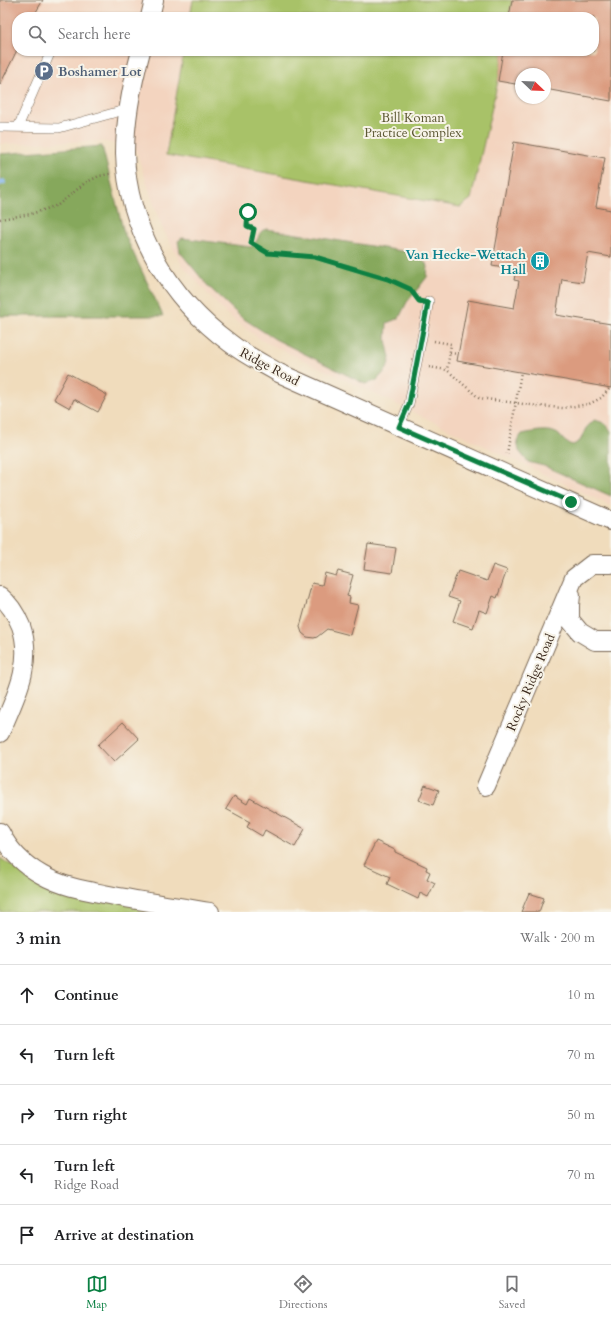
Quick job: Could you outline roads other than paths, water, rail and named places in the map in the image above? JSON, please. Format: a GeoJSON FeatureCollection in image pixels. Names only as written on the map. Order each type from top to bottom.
{"type":"FeatureCollection","features":[{"type":"Feature","properties":{"kind":"street"},"geometry":{"type":"LineString","coordinates":[[151,12],[154,0]]}},
{"type":"Feature","properties":{"kind":"street","name":"Ridge Road"},"geometry":{"type":"LineString","coordinates":[[140,56],[128,109],[126,153],[131,198],[137,218],[156,260],[173,287],[190,308],[214,331],[246,355],[279,373],[611,521]]}},
{"type":"Feature","properties":{"kind":"street","name":"Rocky Ridge Road"},"geometry":{"type":"LineString","coordinates":[[486,786],[574,578],[592,564],[611,564]]}},
{"type":"Feature","properties":{"kind":"street"},"geometry":{"type":"LineString","coordinates":[[574,578],[570,605],[570,620],[580,632],[595,641],[611,641]]}},
{"type":"Feature","properties":{"kind":"street"},"geometry":{"type":"LineString","coordinates":[[0,596],[12,608],[18,619],[25,643],[24,672],[0,733]]}},
{"type":"Feature","properties":{"kind":"street"},"geometry":{"type":"LineString","coordinates":[[0,832],[5,842],[30,868],[42,876],[60,883],[78,889],[117,897],[210,912]]}},
{"type":"Feature","properties":{"kind":"lane"},"geometry":{"type":"LineString","coordinates":[[18,127],[49,56]]}},
{"type":"Feature","properties":{"kind":"lane"},"geometry":{"type":"LineString","coordinates":[[0,127],[59,128],[128,109]]}},
{"type":"Feature","properties":{"kind":"lane"},"geometry":{"type":"LineString","coordinates":[[399,427],[409,404],[429,302]]}},
{"type":"Feature","properties":{"kind":"place","name":"Boshamer Lot"},"geometry":{"type":"Point","coordinates":[44,71]}},
{"type":"Feature","properties":{"kind":"place","name":"Van Hecke-Wettach Hall"},"geometry":{"type":"Point","coordinates":[540,261]}},
{"type":"Feature","properties":{"kind":"park label","name":"Bill Koman Practice Complex"},"geometry":{"type":"Point","coordinates":[413,124]}}]}
